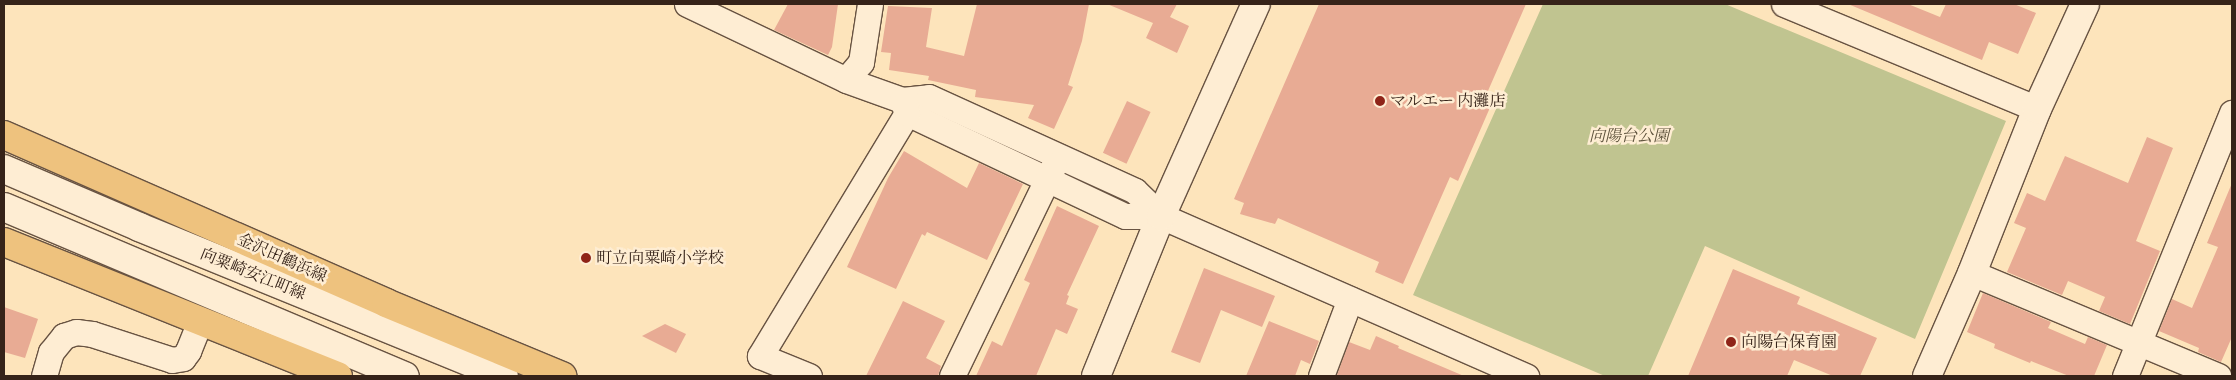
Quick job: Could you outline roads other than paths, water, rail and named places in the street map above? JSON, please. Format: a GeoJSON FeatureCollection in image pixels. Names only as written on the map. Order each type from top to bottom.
{"type":"FeatureCollection","features":[{"type":"Feature","properties":{"kind":"main road"},"geometry":{"type":"LineString","coordinates":[[1096,376],[1161,216],[1256,4]]}},
{"type":"Feature","properties":{"kind":"main road"},"geometry":{"type":"LineString","coordinates":[[1927,376],[1972,273],[2037,109],[2085,4]]}},
{"type":"Feature","properties":{"kind":"main road","name":"金沢田鶴浜線"},"geometry":{"type":"LineString","coordinates":[[4,135],[386,303],[562,376]]}},
{"type":"Feature","properties":{"kind":"main road","name":"向粟崎安江町線"},"geometry":{"type":"LineString","coordinates":[[4,169],[139,227],[504,376]]}},
{"type":"Feature","properties":{"kind":"main road"},"geometry":{"type":"LineString","coordinates":[[4,208],[405,376]]}},
{"type":"Feature","properties":{"kind":"main road"},"geometry":{"type":"LineString","coordinates":[[4,242],[338,376]]}},
{"type":"Feature","properties":{"kind":"street"},"geometry":{"type":"LineString","coordinates":[[687,4],[905,106],[1124,216],[1161,216]]}},
{"type":"Feature","properties":{"kind":"street"},"geometry":{"type":"LineString","coordinates":[[846,80],[861,62],[870,4]]}},
{"type":"Feature","properties":{"kind":"street"},"geometry":{"type":"LineString","coordinates":[[1784,4],[2037,109]]}},
{"type":"Feature","properties":{"kind":"street"},"geometry":{"type":"LineString","coordinates":[[809,376],[760,356],[905,106],[929,97],[1135,191],[1161,216],[1526,376]]}},
{"type":"Feature","properties":{"kind":"street"},"geometry":{"type":"LineString","coordinates":[[2124,376],[2232,113]]}},
{"type":"Feature","properties":{"kind":"street"},"geometry":{"type":"LineString","coordinates":[[952,376],[1058,156]]}},
{"type":"Feature","properties":{"kind":"street"},"geometry":{"type":"LineString","coordinates":[[1972,273],[2218,376]]}},
{"type":"Feature","properties":{"kind":"street"},"geometry":{"type":"LineString","coordinates":[[1320,376],[1350,298]]}},
{"type":"Feature","properties":{"kind":"street"},"geometry":{"type":"LineString","coordinates":[[44,376],[51,352],[64,336],[76,332],[92,334],[172,360],[182,358],[188,351],[200,322]]}},
{"type":"Feature","properties":{"kind":"place","name":"マルエー 内灘店"},"geometry":{"type":"Point","coordinates":[1380,101]}},
{"type":"Feature","properties":{"kind":"place","name":"町立向粟崎小学校"},"geometry":{"type":"Point","coordinates":[586,258]}},
{"type":"Feature","properties":{"kind":"place","name":"向陽台保育園"},"geometry":{"type":"Point","coordinates":[1731,342]}},
{"type":"Feature","properties":{"kind":"park label","name":"向陽台公園"},"geometry":{"type":"Point","coordinates":[1629,136]}}]}
